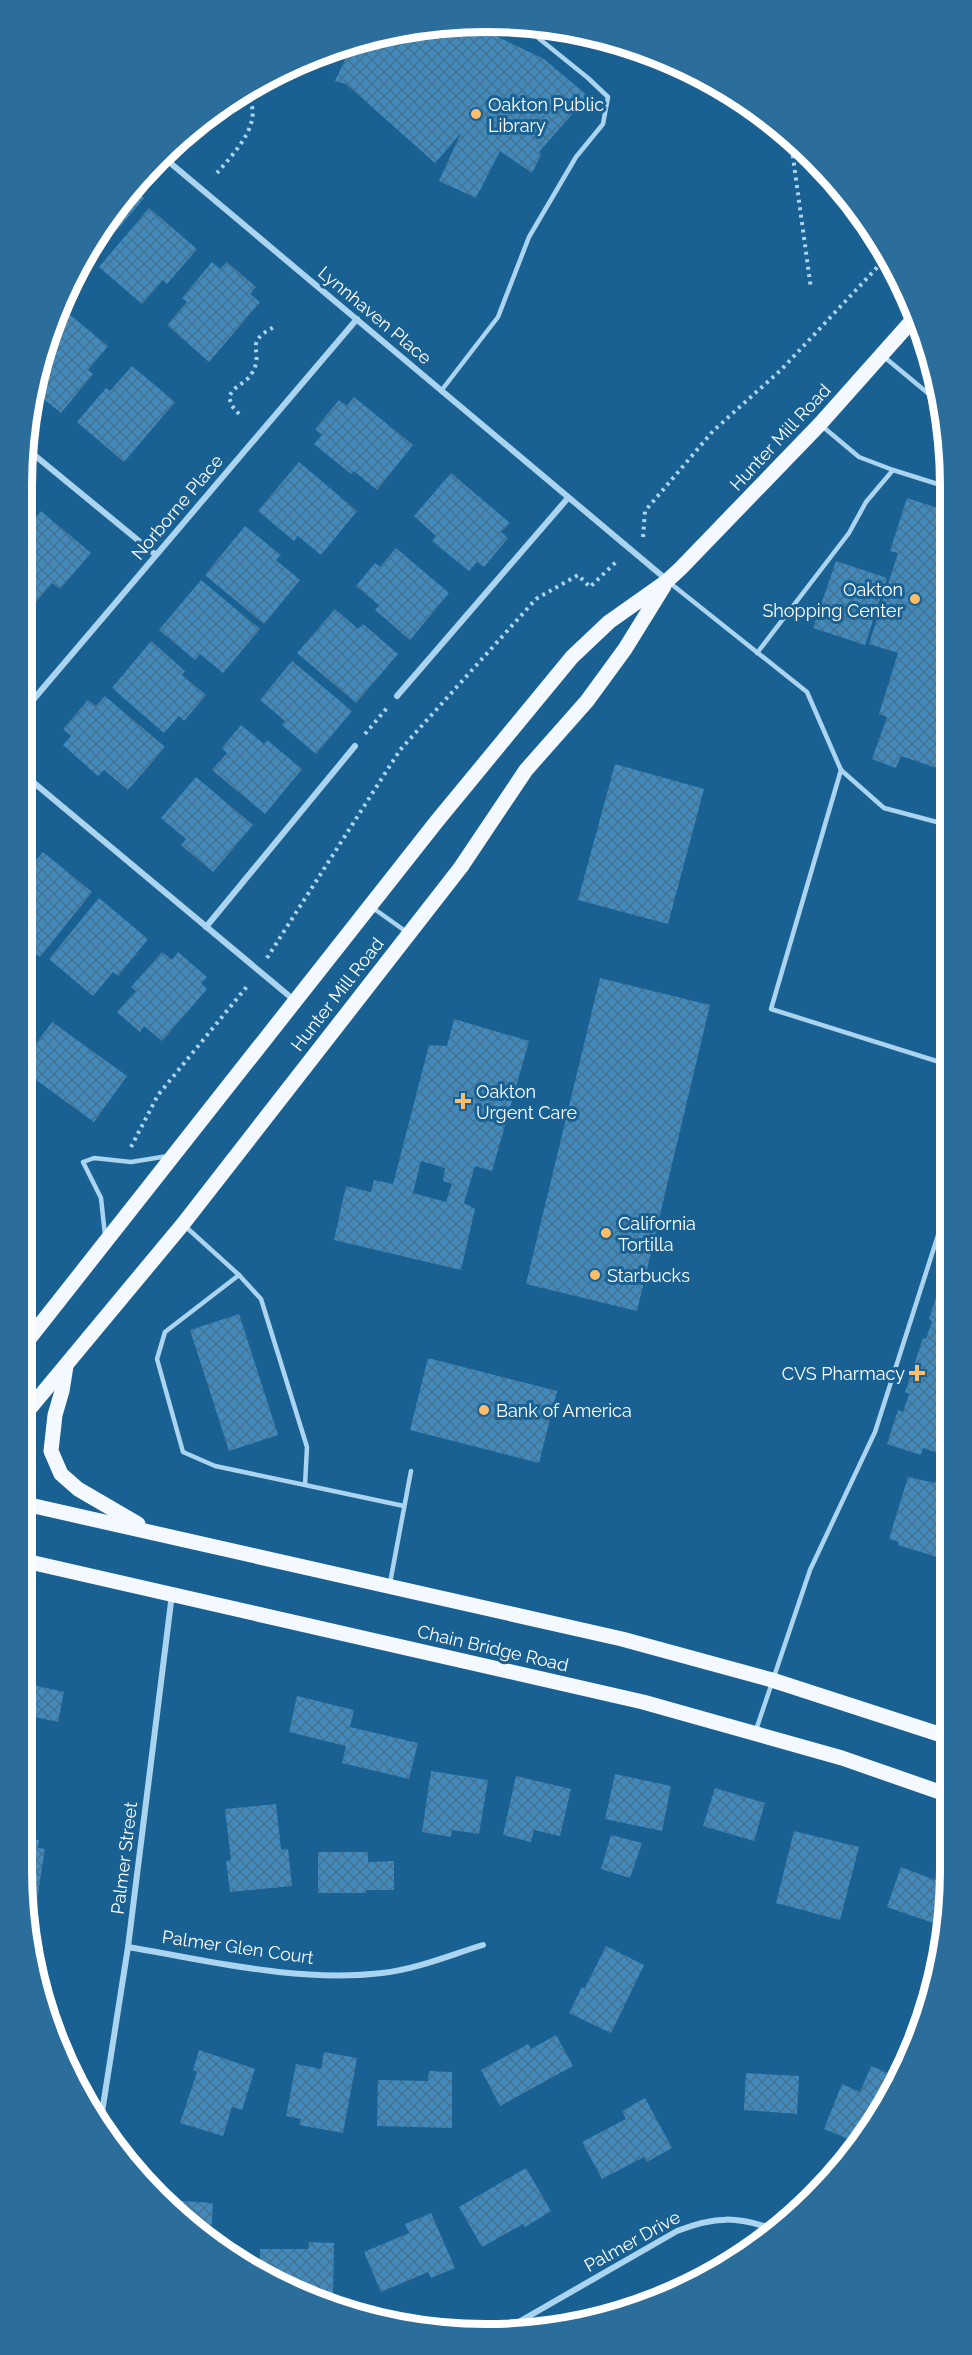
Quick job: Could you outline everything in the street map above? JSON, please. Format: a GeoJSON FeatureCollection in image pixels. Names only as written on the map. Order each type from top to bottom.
{"type":"FeatureCollection","features":[{"type":"Feature","properties":{"kind":"main road","name":"Hunter Mill Road"},"geometry":{"type":"LineString","coordinates":[[32,1335],[488,757],[572,657],[609,622],[667,581],[729,520],[820,424],[910,323]]}},
{"type":"Feature","properties":{"kind":"main road","name":"Hunter Mill Road"},"geometry":{"type":"LineString","coordinates":[[32,1406],[183,1224],[461,867],[526,770],[592,693],[625,649],[667,581]]}},
{"type":"Feature","properties":{"kind":"main road"},"geometry":{"type":"LineString","coordinates":[[66,1365],[55,1415],[51,1451],[61,1474],[78,1490],[148,1530]]}},
{"type":"Feature","properties":{"kind":"main road","name":"Chain Bridge Road"},"geometry":{"type":"LineString","coordinates":[[32,1505],[622,1639],[772,1680],[940,1734]]}},
{"type":"Feature","properties":{"kind":"main road","name":"Chain Bridge Road"},"geometry":{"type":"LineString","coordinates":[[32,1562],[643,1702],[842,1758],[940,1792]]}},
{"type":"Feature","properties":{"kind":"street","name":"Lynnhaven Place"},"geometry":{"type":"LineString","coordinates":[[169,161],[667,581]]}},
{"type":"Feature","properties":{"kind":"street","name":"Norborne Place"},"geometry":{"type":"LineString","coordinates":[[32,701],[357,320]]}},
{"type":"Feature","properties":{"kind":"street"},"geometry":{"type":"LineString","coordinates":[[32,453],[156,555]]}},
{"type":"Feature","properties":{"kind":"street"},"geometry":{"type":"LineString","coordinates":[[397,696],[568,498]]}},
{"type":"Feature","properties":{"kind":"street"},"geometry":{"type":"LineString","coordinates":[[206,927],[355,746]]}},
{"type":"Feature","properties":{"kind":"street"},"geometry":{"type":"LineString","coordinates":[[32,781],[296,1002]]}},
{"type":"Feature","properties":{"kind":"street","name":"Palmer Street"},"geometry":{"type":"LineString","coordinates":[[102,2112],[128,1947],[172,1593]]}},
{"type":"Feature","properties":{"kind":"street","name":"Palmer Glen Court"},"geometry":{"type":"LineString","coordinates":[[128,1947],[276,1971],[344,1975],[383,1973],[411,1967],[483,1945]]}},
{"type":"Feature","properties":{"kind":"street","name":"Palmer Drive"},"geometry":{"type":"LineString","coordinates":[[517,2323],[677,2231],[701,2222],[723,2218],[767,2227]]}},
{"type":"Feature","properties":{"kind":"lane"},"geometry":{"type":"LineString","coordinates":[[441,391],[498,317],[530,237],[576,157],[603,124],[608,97],[533,34]]}},
{"type":"Feature","properties":{"kind":"lane"},"geometry":{"type":"LineString","coordinates":[[882,355],[932,396]]}},
{"type":"Feature","properties":{"kind":"lane"},"geometry":{"type":"LineString","coordinates":[[820,424],[859,457],[940,485]]}},
{"type":"Feature","properties":{"kind":"lane"},"geometry":{"type":"LineString","coordinates":[[757,653],[849,533],[866,502],[893,470]]}},
{"type":"Feature","properties":{"kind":"lane"},"geometry":{"type":"LineString","coordinates":[[667,581],[807,692],[841,770],[884,808],[940,823]]}},
{"type":"Feature","properties":{"kind":"lane"},"geometry":{"type":"LineString","coordinates":[[841,770],[771,1009],[940,1062]]}},
{"type":"Feature","properties":{"kind":"lane"},"geometry":{"type":"LineString","coordinates":[[371,907],[409,934]]}},
{"type":"Feature","properties":{"kind":"lane"},"geometry":{"type":"LineString","coordinates":[[106,1241],[102,1198],[83,1162],[94,1158],[131,1162],[176,1153]]}},
{"type":"Feature","properties":{"kind":"lane"},"geometry":{"type":"LineString","coordinates":[[183,1224],[239,1275],[261,1299],[307,1448],[305,1485]]}},
{"type":"Feature","properties":{"kind":"lane"},"geometry":{"type":"LineString","coordinates":[[755,1732],[810,1570],[875,1432],[940,1229]]}},
{"type":"Feature","properties":{"kind":"lane"},"geometry":{"type":"LineString","coordinates":[[239,1275],[165,1332],[158,1359],[183,1452],[215,1466],[404,1506]]}},
{"type":"Feature","properties":{"kind":"lane"},"geometry":{"type":"LineString","coordinates":[[390,1587],[411,1471]]}},
{"type":"Feature","properties":{"kind":"path"},"geometry":{"type":"LineString","coordinates":[[217,173],[241,146],[253,118],[250,98]]}},
{"type":"Feature","properties":{"kind":"path"},"geometry":{"type":"LineString","coordinates":[[792,150],[811,289]]}},
{"type":"Feature","properties":{"kind":"path"},"geometry":{"type":"LineString","coordinates":[[643,537],[645,511],[713,431],[781,370],[882,262]]}},
{"type":"Feature","properties":{"kind":"path"},"geometry":{"type":"LineString","coordinates":[[239,414],[232,406],[229,397],[233,388],[252,373],[256,360],[255,345],[260,334],[276,326]]}},
{"type":"Feature","properties":{"kind":"path"},"geometry":{"type":"LineString","coordinates":[[273,949],[400,750],[536,599],[578,575],[590,588]]}},
{"type":"Feature","properties":{"kind":"path"},"geometry":{"type":"LineString","coordinates":[[355,746],[397,696]]}},
{"type":"Feature","properties":{"kind":"path"},"geometry":{"type":"LineString","coordinates":[[129,1150],[158,1095],[245,990]]}},
{"type":"Feature","properties":{"kind":"path"},"geometry":{"type":"LineString","coordinates":[[32,1470],[40,1467]]}},
{"type":"Feature","properties":{"kind":"building","name":"Oakton Public Library"},"geometry":{"type":"Polygon","coordinates":[[[488,32],[544,59],[588,96],[539,152],[541,155],[532,173],[500,151],[476,198],[439,181],[461,133],[435,163],[346,84],[335,81],[348,53],[368,47],[427,35],[488,32]]]}},
{"type":"Feature","properties":{"kind":"building"},"geometry":{"type":"Polygon","coordinates":[[[138,193],[144,198],[92,260],[108,233],[138,193]]]}},
{"type":"Feature","properties":{"kind":"building"},"geometry":{"type":"Polygon","coordinates":[[[149,208],[197,249],[167,284],[163,280],[142,304],[99,267],[149,208]]]}},
{"type":"Feature","properties":{"kind":"building"},"geometry":{"type":"Polygon","coordinates":[[[212,262],[220,269],[227,262],[256,287],[250,294],[260,302],[209,362],[167,325],[187,302],[182,298],[212,262]]]}},
{"type":"Feature","properties":{"kind":"building"},"geometry":{"type":"Polygon","coordinates":[[[66,312],[108,346],[88,370],[93,374],[61,413],[40,396],[66,312]]]}},
{"type":"Feature","properties":{"kind":"building"},"geometry":{"type":"Polygon","coordinates":[[[132,366],[175,402],[124,462],[77,422],[106,388],[110,391],[132,366]]]}},
{"type":"Feature","properties":{"kind":"building"},"geometry":{"type":"Polygon","coordinates":[[[354,397],[413,445],[377,490],[354,471],[351,474],[314,444],[322,435],[315,429],[339,400],[347,406],[354,397]]]}},
{"type":"Feature","properties":{"kind":"building"},"geometry":{"type":"Polygon","coordinates":[[[299,462],[357,511],[321,555],[298,536],[294,541],[258,511],[299,462]]]}},
{"type":"Feature","properties":{"kind":"building"},"geometry":{"type":"Polygon","coordinates":[[[451,473],[510,523],[501,532],[508,538],[484,567],[477,562],[469,571],[432,541],[436,536],[414,516],[451,473]]]}},
{"type":"Feature","properties":{"kind":"building","name":"Oakton Shopping Center"},"geometry":{"type":"Polygon","coordinates":[[[907,498],[940,509],[940,769],[901,756],[896,768],[872,759],[887,717],[879,714],[898,653],[869,644],[898,553],[890,551],[907,498]]]}},
{"type":"Feature","properties":{"kind":"building"},"geometry":{"type":"Polygon","coordinates":[[[41,511],[91,553],[60,589],[52,583],[32,607],[32,522],[41,511]]]}},
{"type":"Feature","properties":{"kind":"building"},"geometry":{"type":"Polygon","coordinates":[[[245,526],[281,555],[276,560],[300,580],[264,624],[205,575],[245,526]]]}},
{"type":"Feature","properties":{"kind":"building"},"geometry":{"type":"Polygon","coordinates":[[[396,548],[449,593],[410,640],[375,610],[379,605],[356,586],[375,563],[380,567],[396,548]]]}},
{"type":"Feature","properties":{"kind":"building"},"geometry":{"type":"Polygon","coordinates":[[[836,561],[887,578],[865,645],[813,628],[836,561]]]}},
{"type":"Feature","properties":{"kind":"building"},"geometry":{"type":"Polygon","coordinates":[[[201,580],[260,629],[223,673],[200,654],[195,660],[159,630],[201,580]]]}},
{"type":"Feature","properties":{"kind":"building"},"geometry":{"type":"Polygon","coordinates":[[[335,609],[358,629],[363,624],[398,654],[356,703],[297,653],[335,609]]]}},
{"type":"Feature","properties":{"kind":"building"},"geometry":{"type":"Polygon","coordinates":[[[151,641],[185,671],[182,675],[206,695],[184,721],[179,716],[164,733],[112,688],[151,641]]]}},
{"type":"Feature","properties":{"kind":"building"},"geometry":{"type":"Polygon","coordinates":[[[292,661],[352,711],[316,754],[282,725],[285,721],[260,700],[292,661]]]}},
{"type":"Feature","properties":{"kind":"building"},"geometry":{"type":"Polygon","coordinates":[[[105,696],[165,747],[128,790],[104,770],[98,776],[63,745],[71,736],[63,729],[88,700],[96,706],[105,696]]]}},
{"type":"Feature","properties":{"kind":"building"},"geometry":{"type":"Polygon","coordinates":[[[241,725],[264,744],[267,740],[302,769],[265,814],[212,770],[227,753],[222,748],[241,725]]]}},
{"type":"Feature","properties":{"kind":"building"},"geometry":{"type":"Polygon","coordinates":[[[615,764],[704,789],[668,924],[578,900],[615,764]]]}},
{"type":"Feature","properties":{"kind":"building"},"geometry":{"type":"Polygon","coordinates":[[[196,777],[253,825],[213,872],[181,845],[186,839],[161,818],[196,777]]]}},
{"type":"Feature","properties":{"kind":"building"},"geometry":{"type":"Polygon","coordinates":[[[43,852],[92,892],[40,957],[32,951],[32,866],[43,852]]]}},
{"type":"Feature","properties":{"kind":"building"},"geometry":{"type":"Polygon","coordinates":[[[99,898],[148,939],[118,976],[113,972],[93,996],[49,959],[99,898]]]}},
{"type":"Feature","properties":{"kind":"building"},"geometry":{"type":"Polygon","coordinates":[[[162,952],[172,960],[178,952],[207,977],[201,983],[207,989],[162,1041],[144,1026],[140,1032],[117,1012],[136,991],[131,987],[162,952]]]}},
{"type":"Feature","properties":{"kind":"building"},"geometry":{"type":"Polygon","coordinates":[[[600,978],[710,1005],[637,1311],[526,1284],[600,978]]]}},
{"type":"Feature","properties":{"kind":"building","name":"Oakton Urgent Care"},"geometry":{"type":"Polygon","coordinates":[[[454,1019],[529,1041],[492,1171],[475,1166],[464,1203],[475,1209],[461,1270],[334,1240],[346,1186],[371,1192],[374,1180],[393,1184],[429,1045],[447,1046],[454,1019]],[[421,1161],[413,1193],[446,1202],[452,1184],[443,1181],[445,1168],[421,1161]]]}},
{"type":"Feature","properties":{"kind":"building"},"geometry":{"type":"Polygon","coordinates":[[[52,1022],[127,1076],[94,1122],[32,1077],[32,1049],[52,1022]]]}},
{"type":"Feature","properties":{"kind":"building"},"geometry":{"type":"Polygon","coordinates":[[[939,1288],[940,1454],[923,1448],[921,1455],[887,1444],[898,1410],[903,1412],[909,1394],[905,1392],[923,1338],[926,1339],[932,1321],[929,1319],[939,1288]]]}},
{"type":"Feature","properties":{"kind":"building"},"geometry":{"type":"Polygon","coordinates":[[[239,1314],[278,1435],[229,1451],[190,1330],[239,1314]]]}},
{"type":"Feature","properties":{"kind":"building","name":"Bank of America"},"geometry":{"type":"Polygon","coordinates":[[[428,1358],[557,1391],[539,1463],[410,1430],[428,1358]]]}},
{"type":"Feature","properties":{"kind":"building"},"geometry":{"type":"Polygon","coordinates":[[[938,1474],[940,1474],[940,1558],[898,1545],[899,1542],[889,1539],[908,1477],[935,1483],[938,1474]]]}},
{"type":"Feature","properties":{"kind":"building"},"geometry":{"type":"Polygon","coordinates":[[[32,1667],[36,1668],[33,1685],[64,1692],[58,1722],[32,1716],[32,1667]]]}},
{"type":"Feature","properties":{"kind":"building"},"geometry":{"type":"Polygon","coordinates":[[[297,1696],[354,1710],[350,1727],[418,1743],[409,1779],[342,1763],[346,1746],[289,1732],[297,1696]]]}},
{"type":"Feature","properties":{"kind":"building"},"geometry":{"type":"Polygon","coordinates":[[[431,1771],[488,1780],[479,1834],[452,1830],[451,1837],[422,1832],[431,1771]]]}},
{"type":"Feature","properties":{"kind":"building"},"geometry":{"type":"Polygon","coordinates":[[[615,1774],[671,1786],[662,1831],[605,1819],[615,1774]]]}},
{"type":"Feature","properties":{"kind":"building"},"geometry":{"type":"Polygon","coordinates":[[[516,1776],[571,1789],[560,1836],[534,1830],[531,1842],[503,1835],[516,1776]]]}},
{"type":"Feature","properties":{"kind":"building"},"geometry":{"type":"Polygon","coordinates":[[[715,1788],[765,1803],[754,1841],[703,1826],[715,1788]]]}},
{"type":"Feature","properties":{"kind":"building"},"geometry":{"type":"Polygon","coordinates":[[[276,1804],[281,1850],[288,1849],[292,1886],[230,1892],[226,1861],[231,1860],[225,1809],[276,1804]]]}},
{"type":"Feature","properties":{"kind":"building"},"geometry":{"type":"Polygon","coordinates":[[[32,1815],[35,1815],[32,1833],[32,1815]]]}},
{"type":"Feature","properties":{"kind":"building"},"geometry":{"type":"Polygon","coordinates":[[[794,1831],[859,1847],[840,1920],[776,1903],[794,1831]]]}},
{"type":"Feature","properties":{"kind":"building"},"geometry":{"type":"Polygon","coordinates":[[[611,1835],[642,1843],[630,1878],[601,1869],[611,1835]]]}},
{"type":"Feature","properties":{"kind":"building"},"geometry":{"type":"Polygon","coordinates":[[[32,1839],[39,1840],[38,1848],[45,1849],[37,1900],[32,1899],[32,1839]]]}},
{"type":"Feature","properties":{"kind":"building"},"geometry":{"type":"Polygon","coordinates":[[[318,1852],[368,1852],[368,1862],[394,1861],[394,1890],[366,1890],[366,1893],[318,1893],[318,1852]]]}},
{"type":"Feature","properties":{"kind":"building"},"geometry":{"type":"Polygon","coordinates":[[[901,1867],[940,1882],[936,1924],[887,1907],[901,1867]]]}},
{"type":"Feature","properties":{"kind":"building"},"geometry":{"type":"Polygon","coordinates":[[[606,1946],[644,1965],[611,2033],[569,2013],[582,1987],[585,1988],[606,1946]]]}},
{"type":"Feature","properties":{"kind":"building"},"geometry":{"type":"Polygon","coordinates":[[[556,2035],[573,2066],[500,2106],[481,2070],[528,2044],[531,2049],[556,2035]]]}},
{"type":"Feature","properties":{"kind":"building"},"geometry":{"type":"Polygon","coordinates":[[[199,2050],[255,2069],[242,2110],[232,2107],[223,2136],[180,2123],[197,2072],[193,2070],[199,2050]]]}},
{"type":"Feature","properties":{"kind":"building"},"geometry":{"type":"Polygon","coordinates":[[[324,2052],[357,2058],[343,2133],[299,2125],[301,2119],[286,2116],[296,2064],[321,2069],[324,2052]]]}},
{"type":"Feature","properties":{"kind":"building"},"geometry":{"type":"Polygon","coordinates":[[[871,2066],[892,2075],[850,2141],[824,2129],[842,2084],[860,2092],[871,2066]]]}},
{"type":"Feature","properties":{"kind":"building"},"geometry":{"type":"Polygon","coordinates":[[[429,2071],[452,2072],[452,2128],[377,2126],[378,2080],[428,2081],[429,2071]]]}},
{"type":"Feature","properties":{"kind":"building"},"geometry":{"type":"Polygon","coordinates":[[[746,2073],[799,2076],[797,2114],[744,2110],[746,2073]]]}},
{"type":"Feature","properties":{"kind":"building"},"geometry":{"type":"Polygon","coordinates":[[[645,2098],[672,2148],[647,2162],[644,2157],[602,2179],[582,2142],[626,2119],[622,2111],[645,2098]]]}},
{"type":"Feature","properties":{"kind":"building"},"geometry":{"type":"Polygon","coordinates":[[[526,2168],[551,2211],[525,2227],[523,2224],[482,2247],[459,2207],[526,2168]]]}},
{"type":"Feature","properties":{"kind":"building"},"geometry":{"type":"Polygon","coordinates":[[[176,2201],[213,2203],[211,2232],[176,2201]]]}},
{"type":"Feature","properties":{"kind":"building"},"geometry":{"type":"Polygon","coordinates":[[[431,2213],[455,2268],[431,2278],[428,2272],[381,2292],[364,2252],[409,2233],[405,2224],[431,2213]]]}},
{"type":"Feature","properties":{"kind":"building"},"geometry":{"type":"Polygon","coordinates":[[[309,2242],[334,2243],[333,2297],[285,2277],[260,2264],[260,2249],[308,2249],[309,2242]]]}},
{"type":"Feature","properties":{"kind":"place","name":"Oakton Public Library"},"geometry":{"type":"Point","coordinates":[476,114]}},
{"type":"Feature","properties":{"kind":"place","name":"Oakton Shopping Center"},"geometry":{"type":"Point","coordinates":[915,599]}},
{"type":"Feature","properties":{"kind":"place","name":"Oakton Urgent Care"},"geometry":{"type":"Point","coordinates":[463,1101]}},
{"type":"Feature","properties":{"kind":"place","name":"California Tortilla"},"geometry":{"type":"Point","coordinates":[606,1233]}},
{"type":"Feature","properties":{"kind":"place","name":"Starbucks"},"geometry":{"type":"Point","coordinates":[595,1275]}},
{"type":"Feature","properties":{"kind":"place","name":"CVS Pharmacy"},"geometry":{"type":"Point","coordinates":[917,1373]}},
{"type":"Feature","properties":{"kind":"place","name":"Bank of America"},"geometry":{"type":"Point","coordinates":[484,1410]}}]}
